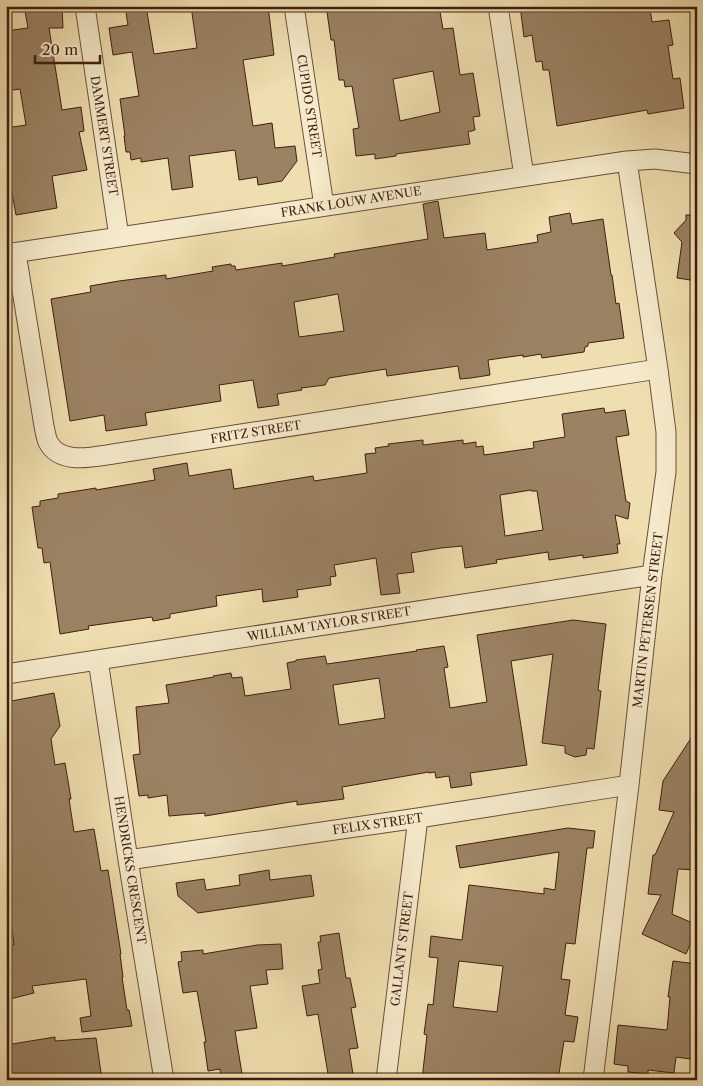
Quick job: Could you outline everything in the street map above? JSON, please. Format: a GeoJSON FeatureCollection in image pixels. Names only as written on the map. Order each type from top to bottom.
{"type":"FeatureCollection","features":[{"type":"Feature","properties":{"kind":"street","name":"DAMMERT STREET"},"geometry":{"type":"LineString","coordinates":[[85,6],[119,237]]}},
{"type":"Feature","properties":{"kind":"street","name":"CUPIDO STREET"},"geometry":{"type":"LineString","coordinates":[[294,6],[324,206]]}},
{"type":"Feature","properties":{"kind":"street"},"geometry":{"type":"LineString","coordinates":[[498,6],[524,176]]}},
{"type":"Feature","properties":{"kind":"street","name":"FRANK LOUW AVENUE"},"geometry":{"type":"LineString","coordinates":[[11,253],[627,161],[654,159],[697,164]]}},
{"type":"Feature","properties":{"kind":"street","name":"MARTIN PETERSEN STREET"},"geometry":{"type":"LineString","coordinates":[[593,1080],[629,785],[652,575],[666,472],[666,432],[627,161]]}},
{"type":"Feature","properties":{"kind":"street","name":"FRITZ STREET"},"geometry":{"type":"LineString","coordinates":[[11,253],[48,442],[55,451],[74,458],[113,454],[658,369]]}},
{"type":"Feature","properties":{"kind":"street","name":"WILLIAM TAYLOR STREET"},"geometry":{"type":"LineString","coordinates":[[6,674],[652,575]]}},
{"type":"Feature","properties":{"kind":"street","name":"HENDRICKS CRESCENT"},"geometry":{"type":"LineString","coordinates":[[98,660],[164,1080]]}},
{"type":"Feature","properties":{"kind":"street","name":"FELIX STREET"},"geometry":{"type":"LineString","coordinates":[[128,860],[629,785]]}},
{"type":"Feature","properties":{"kind":"street","name":"GALLANT STREET"},"geometry":{"type":"LineString","coordinates":[[386,1080],[418,818]]}},
{"type":"Feature","properties":{"kind":"building"},"geometry":{"type":"Polygon","coordinates":[[[62,6],[63,28],[49,28],[62,110],[81,107],[84,131],[79,132],[87,170],[52,176],[57,208],[16,215],[6,160],[6,128],[26,125],[20,89],[6,91],[6,31],[28,28],[25,11],[62,6]]]}},
{"type":"Feature","properties":{"kind":"building"},"geometry":{"type":"Polygon","coordinates":[[[125,6],[146,6],[154,54],[197,48],[191,6],[268,6],[274,55],[243,60],[253,126],[272,123],[275,148],[295,146],[297,161],[282,181],[258,185],[257,177],[239,180],[235,150],[189,156],[193,187],[172,190],[168,158],[141,162],[141,158],[131,160],[130,152],[126,152],[120,99],[139,96],[132,52],[113,55],[109,28],[128,25],[125,6]]]}},
{"type":"Feature","properties":{"kind":"building"},"geometry":{"type":"Polygon","coordinates":[[[363,6],[439,6],[443,29],[453,28],[460,75],[473,73],[480,116],[473,117],[475,130],[468,132],[470,144],[396,154],[396,156],[375,159],[375,154],[356,156],[353,129],[359,128],[352,86],[345,87],[344,80],[339,80],[334,40],[331,40],[327,12],[363,6]],[[433,71],[393,79],[400,121],[440,112],[433,71]]]}},
{"type":"Feature","properties":{"kind":"building"},"geometry":{"type":"Polygon","coordinates":[[[520,6],[631,6],[632,10],[650,8],[652,22],[669,20],[673,45],[668,46],[673,79],[680,78],[684,108],[648,114],[647,110],[557,126],[549,70],[543,70],[542,61],[536,62],[532,35],[524,37],[520,6]]]}},
{"type":"Feature","properties":{"kind":"building"},"geometry":{"type":"Polygon","coordinates":[[[438,201],[444,238],[485,233],[487,250],[538,242],[537,235],[551,232],[549,217],[570,213],[572,224],[603,219],[616,304],[619,303],[624,338],[588,343],[584,352],[542,358],[541,354],[488,360],[490,375],[471,378],[460,379],[458,366],[387,376],[386,369],[329,378],[325,385],[277,394],[279,405],[258,408],[253,380],[219,385],[221,401],[145,413],[147,425],[106,431],[104,415],[70,421],[51,299],[91,292],[90,286],[119,281],[166,275],[166,279],[213,271],[212,267],[231,264],[231,266],[235,266],[236,270],[282,263],[282,266],[335,257],[334,254],[428,239],[423,204],[438,201]],[[338,294],[294,302],[299,337],[344,331],[338,294]]]}},
{"type":"Feature","properties":{"kind":"building"},"geometry":{"type":"Polygon","coordinates":[[[686,215],[697,215],[697,281],[677,278],[682,242],[674,233],[686,220],[686,215]]]}},
{"type":"Feature","properties":{"kind":"building"},"geometry":{"type":"Polygon","coordinates":[[[604,408],[605,413],[625,410],[629,435],[616,437],[626,501],[630,503],[628,519],[615,515],[620,544],[617,544],[618,553],[583,558],[583,555],[549,560],[548,552],[496,560],[497,563],[465,568],[462,546],[441,548],[411,553],[414,572],[397,574],[400,593],[381,595],[376,558],[334,565],[336,576],[330,577],[331,585],[297,590],[298,597],[263,602],[262,589],[216,596],[217,606],[170,614],[170,618],[153,621],[152,617],[88,626],[89,629],[60,634],[50,562],[44,563],[42,548],[38,548],[32,507],[40,506],[40,501],[58,498],[58,494],[155,480],[153,469],[187,463],[189,476],[231,469],[234,489],[313,476],[314,481],[367,473],[365,454],[376,453],[375,448],[389,446],[388,444],[423,440],[423,445],[463,440],[463,444],[476,442],[476,447],[483,446],[484,455],[534,448],[533,442],[565,437],[562,414],[604,408]],[[537,491],[500,495],[505,536],[543,530],[537,491]]]}},
{"type":"Feature","properties":{"kind":"building"},"geometry":{"type":"Polygon","coordinates":[[[573,620],[606,624],[598,690],[601,691],[594,749],[587,748],[586,755],[575,757],[565,753],[565,746],[542,743],[553,654],[511,661],[527,765],[470,773],[472,785],[451,788],[449,776],[436,778],[435,772],[429,772],[342,787],[344,799],[297,805],[297,801],[205,816],[205,813],[169,816],[167,795],[148,798],[148,795],[139,796],[133,755],[140,754],[136,707],[169,703],[166,685],[231,673],[232,678],[242,677],[245,696],[291,689],[287,663],[296,660],[325,656],[327,664],[444,646],[448,667],[444,668],[450,708],[487,702],[477,635],[573,620]],[[379,678],[333,685],[339,725],[385,718],[379,678]]]}},
{"type":"Feature","properties":{"kind":"building"},"geometry":{"type":"Polygon","coordinates":[[[54,693],[60,726],[51,739],[55,765],[65,763],[74,832],[94,829],[101,871],[108,870],[121,954],[127,1010],[129,1010],[132,1026],[82,1032],[80,1018],[91,1016],[86,979],[32,986],[34,993],[6,1000],[6,946],[14,945],[8,897],[12,896],[6,868],[6,702],[54,693]]]}},
{"type":"Feature","properties":{"kind":"building"},"geometry":{"type":"Polygon","coordinates":[[[697,729],[697,870],[678,869],[672,914],[697,925],[686,954],[642,934],[661,895],[648,894],[653,855],[655,855],[674,812],[659,810],[663,781],[697,729]]]}},
{"type":"Feature","properties":{"kind":"building"},"geometry":{"type":"Polygon","coordinates":[[[568,828],[595,831],[593,848],[587,848],[575,944],[566,943],[561,979],[570,980],[565,1015],[578,1017],[574,1042],[564,1041],[558,1080],[422,1080],[427,1035],[424,1034],[428,1004],[433,1005],[438,958],[429,957],[431,936],[462,940],[469,885],[544,894],[544,888],[555,890],[559,852],[460,868],[456,846],[568,828]],[[459,961],[453,1007],[497,1012],[503,966],[459,961]]]}},
{"type":"Feature","properties":{"kind":"building"},"geometry":{"type":"Polygon","coordinates":[[[269,870],[270,880],[311,875],[314,896],[198,913],[178,896],[176,883],[204,879],[206,890],[240,885],[239,875],[269,870]]]}},
{"type":"Feature","properties":{"kind":"building"},"geometry":{"type":"Polygon","coordinates":[[[339,933],[346,978],[350,978],[356,1007],[351,1008],[358,1048],[349,1049],[354,1080],[329,1080],[318,1014],[307,1016],[302,986],[320,983],[318,970],[322,969],[318,942],[321,942],[320,936],[339,933]]]}},
{"type":"Feature","properties":{"kind":"building"},"geometry":{"type":"Polygon","coordinates":[[[281,944],[283,969],[266,970],[268,984],[250,986],[257,1028],[235,1031],[243,1080],[221,1080],[220,1069],[208,1071],[204,1042],[206,1042],[197,991],[183,993],[178,962],[182,961],[181,952],[203,950],[203,954],[257,945],[281,944]]]}},
{"type":"Feature","properties":{"kind":"building"},"geometry":{"type":"Polygon","coordinates":[[[673,961],[697,964],[694,1001],[697,1001],[697,1060],[676,1057],[674,1073],[648,1070],[648,1074],[628,1072],[628,1066],[614,1064],[618,1025],[667,1030],[670,997],[668,997],[673,961]]]}},
{"type":"Feature","properties":{"kind":"building"},"geometry":{"type":"Polygon","coordinates":[[[55,1037],[55,1041],[96,1038],[102,1080],[6,1080],[6,1045],[55,1037]]]}}]}
